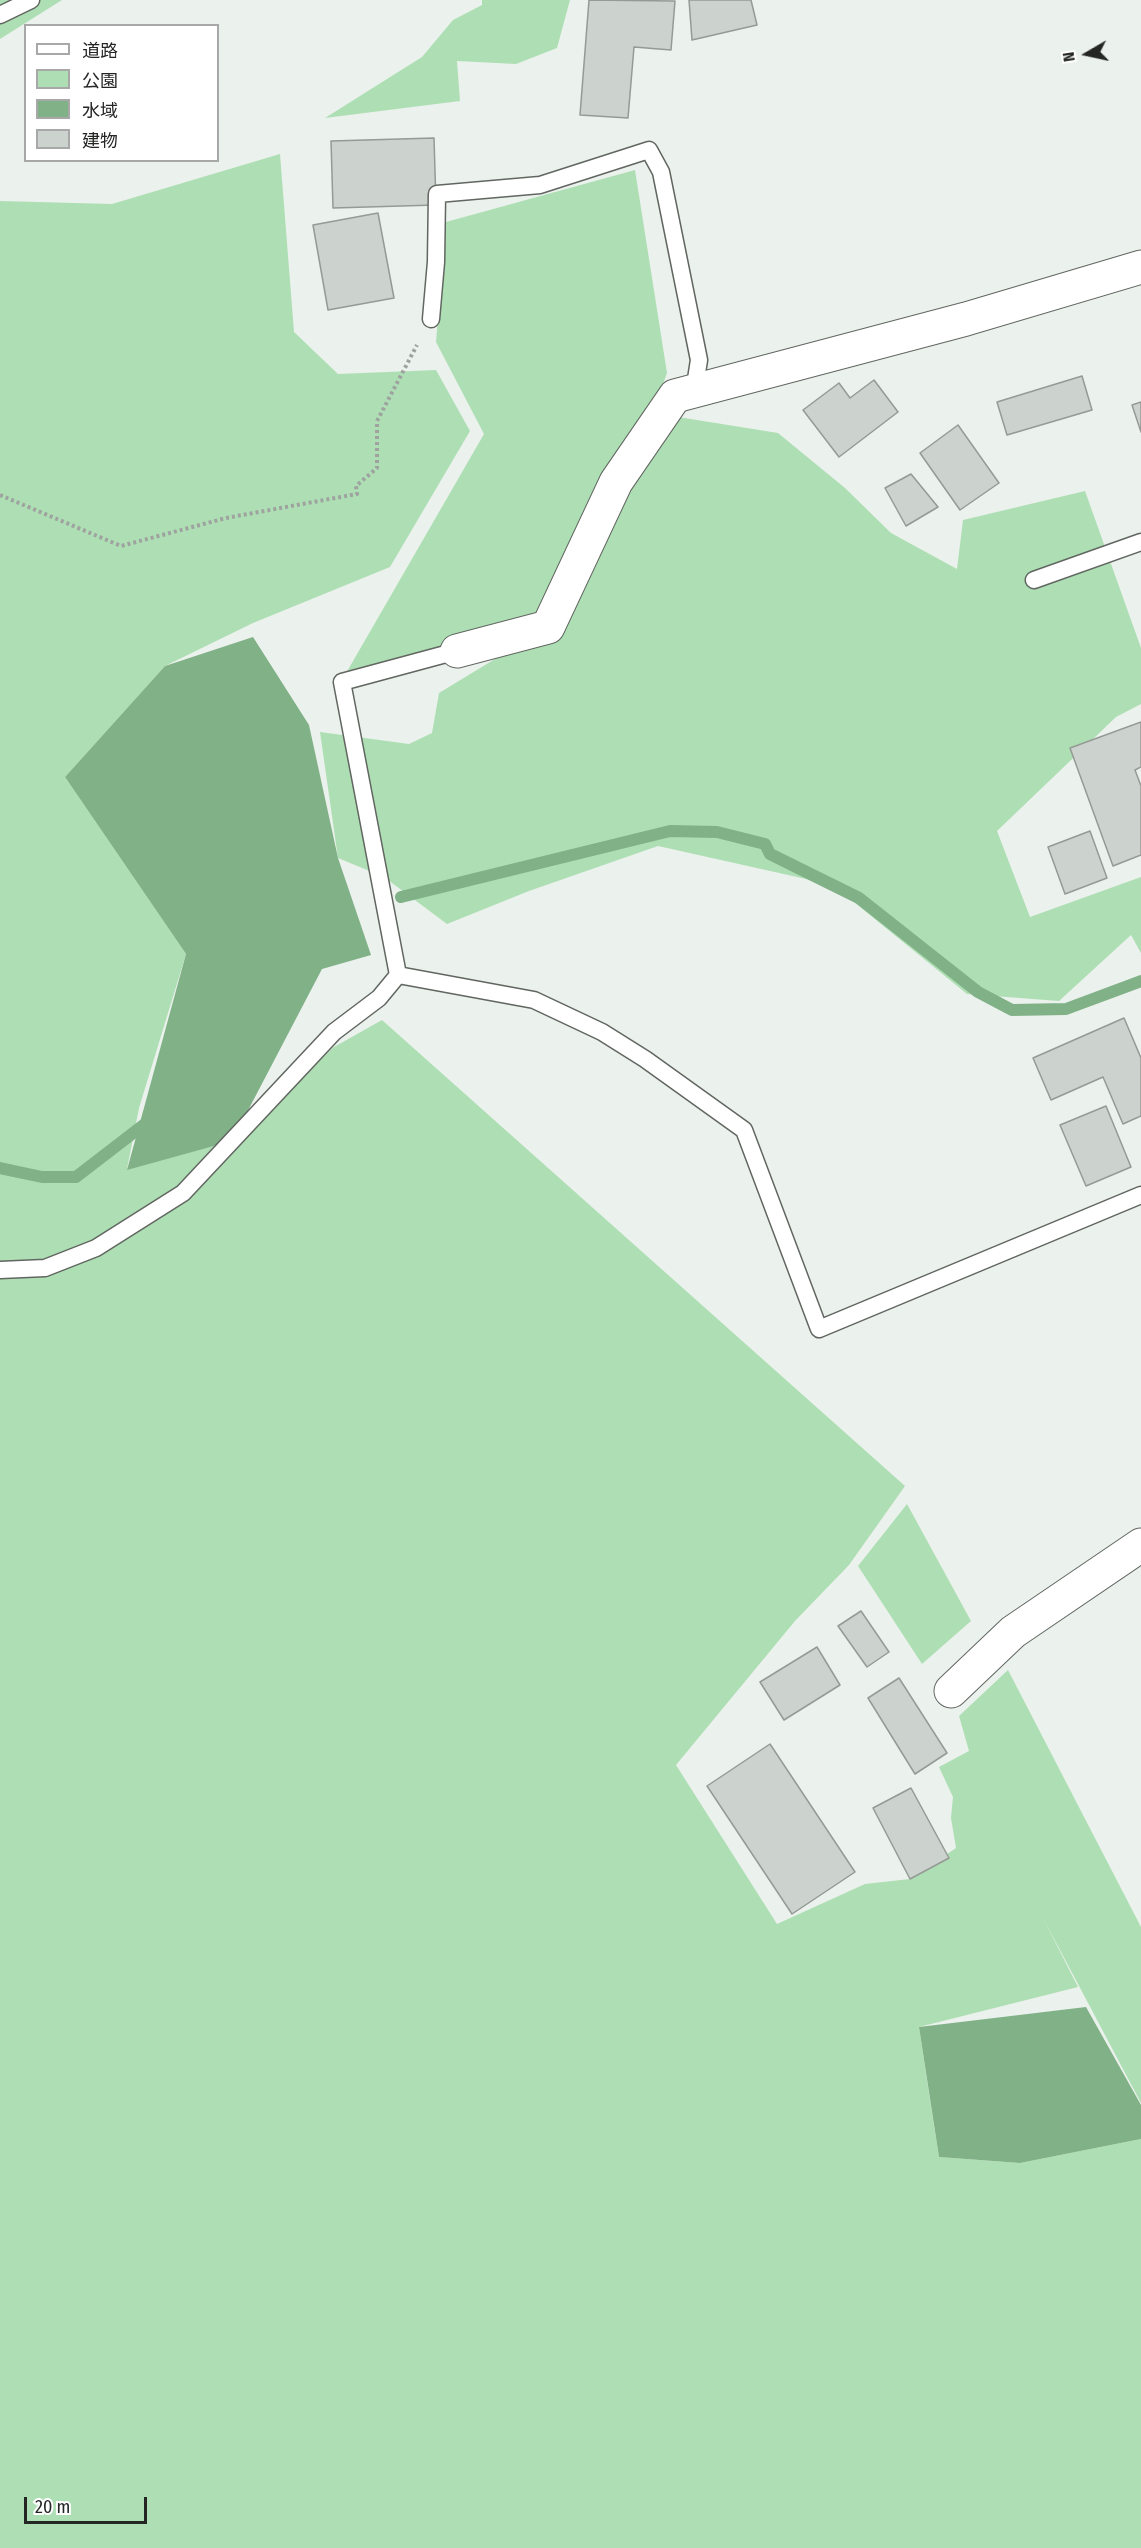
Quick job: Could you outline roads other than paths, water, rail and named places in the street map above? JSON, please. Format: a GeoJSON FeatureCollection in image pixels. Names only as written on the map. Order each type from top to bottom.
{"type":"FeatureCollection","features":[{"type":"Feature","properties":{"kind":"street"},"geometry":{"type":"LineString","coordinates":[[457,651],[548,627],[616,482],[675,396],[966,319],[1141,267]]}},
{"type":"Feature","properties":{"kind":"street"},"geometry":{"type":"LineString","coordinates":[[951,1691],[1013,1632],[1141,1545]]}},
{"type":"Feature","properties":{"kind":"lane"},"geometry":{"type":"LineString","coordinates":[[0,15],[31,0]]}},
{"type":"Feature","properties":{"kind":"lane"},"geometry":{"type":"LineString","coordinates":[[431,319],[436,262],[437,194],[540,184],[648,150],[661,172],[699,360],[694,392]]}},
{"type":"Feature","properties":{"kind":"lane"},"geometry":{"type":"LineString","coordinates":[[1034,580],[1141,542]]}},
{"type":"Feature","properties":{"kind":"lane"},"geometry":{"type":"LineString","coordinates":[[398,975],[342,682],[457,651]]}},
{"type":"Feature","properties":{"kind":"lane"},"geometry":{"type":"LineString","coordinates":[[398,975],[534,1000],[602,1032],[645,1059],[744,1130],[819,1329],[1141,1195]]}},
{"type":"Feature","properties":{"kind":"lane"},"geometry":{"type":"LineString","coordinates":[[0,1269],[45,1268],[96,1248],[183,1193],[334,1032],[379,998],[398,975]]}},
{"type":"Feature","properties":{"kind":"water"},"geometry":{"type":"Polygon","coordinates":[[[253,637],[309,725],[338,858],[371,955],[322,969],[232,1141],[127,1170],[186,954],[65,777],[165,666],[253,637]]]}},
{"type":"Feature","properties":{"kind":"water"},"geometry":{"type":"Polygon","coordinates":[[[1086,2007],[1141,2105],[1141,2139],[1020,2163],[939,2157],[919,2027],[1086,2007]]]}},
{"type":"Feature","properties":{"kind":"waterway"},"geometry":{"type":"LineString","coordinates":[[401,897],[670,831],[717,832],[765,844],[770,854],[859,898],[978,992],[1012,1010],[1066,1009],[1141,981]]}},
{"type":"Feature","properties":{"kind":"waterway"},"geometry":{"type":"LineString","coordinates":[[0,1168],[42,1177],[76,1177],[150,1120]]}}]}
